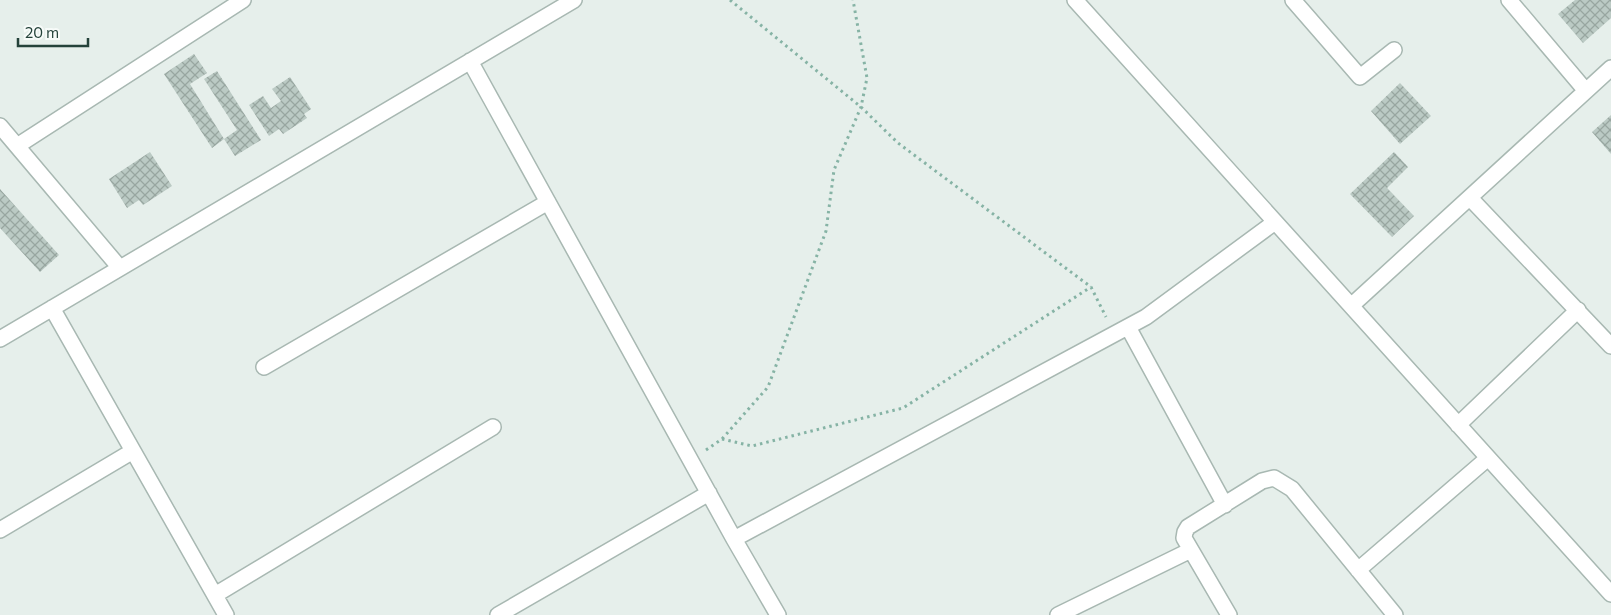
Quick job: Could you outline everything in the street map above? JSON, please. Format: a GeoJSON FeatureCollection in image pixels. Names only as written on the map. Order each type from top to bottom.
{"type":"FeatureCollection","features":[{"type":"Feature","properties":{"kind":"street"},"geometry":{"type":"LineString","coordinates":[[17,146],[243,0]]}},
{"type":"Feature","properties":{"kind":"street"},"geometry":{"type":"LineString","coordinates":[[0,339],[574,0]]}},
{"type":"Feature","properties":{"kind":"street"},"geometry":{"type":"LineString","coordinates":[[1075,0],[1611,594]]}},
{"type":"Feature","properties":{"kind":"street"},"geometry":{"type":"LineString","coordinates":[[1293,0],[1360,78],[1394,50]]}},
{"type":"Feature","properties":{"kind":"street"},"geometry":{"type":"LineString","coordinates":[[1509,0],[1586,91]]}},
{"type":"Feature","properties":{"kind":"street"},"geometry":{"type":"LineString","coordinates":[[470,61],[734,539],[778,615]]}},
{"type":"Feature","properties":{"kind":"street"},"geometry":{"type":"LineString","coordinates":[[1351,306],[1611,68]]}},
{"type":"Feature","properties":{"kind":"street"},"geometry":{"type":"LineString","coordinates":[[0,126],[120,268]]}},
{"type":"Feature","properties":{"kind":"street"},"geometry":{"type":"LineString","coordinates":[[1470,198],[1611,346]]}},
{"type":"Feature","properties":{"kind":"street"},"geometry":{"type":"LineString","coordinates":[[264,367],[548,202]]}},
{"type":"Feature","properties":{"kind":"street"},"geometry":{"type":"LineString","coordinates":[[734,539],[1146,317],[1275,222]]}},
{"type":"Feature","properties":{"kind":"street"},"geometry":{"type":"LineString","coordinates":[[52,308],[226,615]]}},
{"type":"Feature","properties":{"kind":"street"},"geometry":{"type":"LineString","coordinates":[[1458,425],[1578,310]]}},
{"type":"Feature","properties":{"kind":"street"},"geometry":{"type":"LineString","coordinates":[[1121,330],[1225,504]]}},
{"type":"Feature","properties":{"kind":"street"},"geometry":{"type":"LineString","coordinates":[[215,595],[493,427]]}},
{"type":"Feature","properties":{"kind":"street"},"geometry":{"type":"LineString","coordinates":[[0,530],[133,451]]}},
{"type":"Feature","properties":{"kind":"street"},"geometry":{"type":"LineString","coordinates":[[1358,570],[1488,458]]}},
{"type":"Feature","properties":{"kind":"street"},"geometry":{"type":"LineString","coordinates":[[1229,615],[1184,538],[1185,532],[1188,527],[1225,504],[1262,482],[1274,478],[1292,489],[1395,615]]}},
{"type":"Feature","properties":{"kind":"street"},"geometry":{"type":"LineString","coordinates":[[498,615],[709,493]]}},
{"type":"Feature","properties":{"kind":"street"},"geometry":{"type":"LineString","coordinates":[[1058,615],[1191,550]]}},
{"type":"Feature","properties":{"kind":"path"},"geometry":{"type":"LineString","coordinates":[[730,0],[860,107],[898,143],[1091,287],[1121,330]]}},
{"type":"Feature","properties":{"kind":"path"},"geometry":{"type":"LineString","coordinates":[[691,460],[722,439],[768,387],[826,232],[834,170],[860,107],[867,78],[854,0]]}},
{"type":"Feature","properties":{"kind":"path"},"geometry":{"type":"LineString","coordinates":[[722,439],[752,446],[903,408],[1091,287]]}},
{"type":"Feature","properties":{"kind":"building"},"geometry":{"type":"Polygon","coordinates":[[[1575,0],[1611,0],[1611,18],[1583,43],[1558,14],[1575,0]]]}},
{"type":"Feature","properties":{"kind":"building"},"geometry":{"type":"Polygon","coordinates":[[[194,54],[207,73],[190,84],[224,139],[212,148],[164,74],[194,54]]]}},
{"type":"Feature","properties":{"kind":"building"},"geometry":{"type":"Polygon","coordinates":[[[217,71],[261,140],[235,156],[224,139],[237,130],[204,79],[217,71]]]}},
{"type":"Feature","properties":{"kind":"building"},"geometry":{"type":"Polygon","coordinates":[[[290,77],[311,109],[304,114],[307,118],[283,134],[279,129],[269,136],[249,105],[263,96],[271,108],[281,101],[272,89],[290,77]]]}},
{"type":"Feature","properties":{"kind":"building"},"geometry":{"type":"Polygon","coordinates":[[[1400,83],[1431,116],[1400,144],[1371,111],[1400,83]]]}},
{"type":"Feature","properties":{"kind":"building"},"geometry":{"type":"Polygon","coordinates":[[[1611,115],[1611,154],[1592,132],[1611,115]]]}},
{"type":"Feature","properties":{"kind":"building"},"geometry":{"type":"Polygon","coordinates":[[[150,152],[172,186],[143,205],[139,200],[127,208],[109,179],[150,152]]]}},
{"type":"Feature","properties":{"kind":"building"},"geometry":{"type":"Polygon","coordinates":[[[1394,152],[1408,167],[1387,188],[1414,216],[1392,237],[1350,194],[1394,152]]]}},
{"type":"Feature","properties":{"kind":"building"},"geometry":{"type":"Polygon","coordinates":[[[0,189],[59,255],[40,272],[0,228],[0,189]]]}}]}
